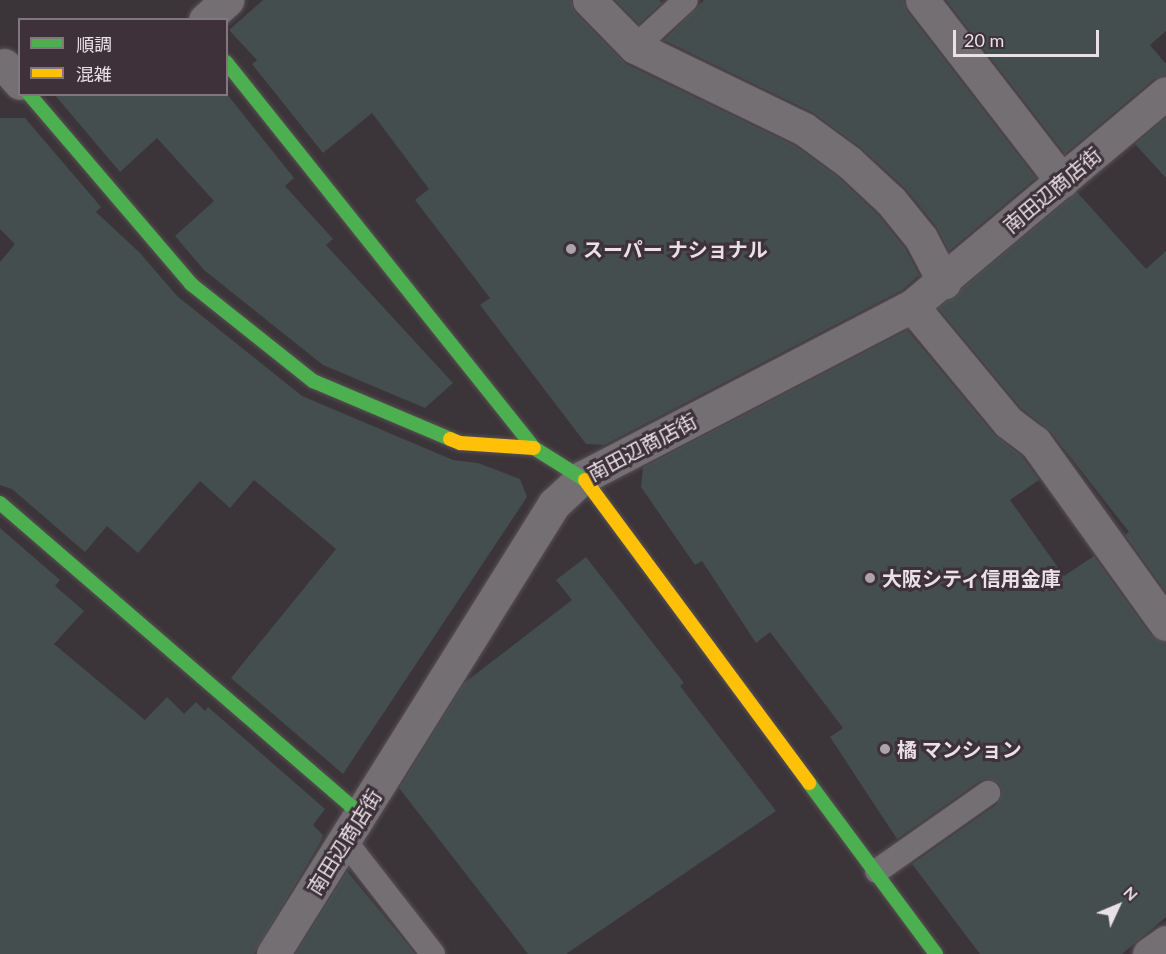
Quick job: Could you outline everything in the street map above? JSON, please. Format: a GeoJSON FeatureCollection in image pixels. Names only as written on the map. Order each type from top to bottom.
{"type":"FeatureCollection","features":[{"type":"Feature","properties":{"kind":"street"},"geometry":{"type":"LineString","coordinates":[[207,18],[227,0]]}},
{"type":"Feature","properties":{"kind":"street"},"geometry":{"type":"LineString","coordinates":[[589,0],[635,47],[804,129],[849,162],[891,201],[921,238],[944,282]]}},
{"type":"Feature","properties":{"kind":"street"},"geometry":{"type":"LineString","coordinates":[[922,0],[1062,181]]}},
{"type":"Feature","properties":{"kind":"street"},"geometry":{"type":"LineString","coordinates":[[228,65],[534,448],[583,477],[877,871],[936,954]]}},
{"type":"Feature","properties":{"kind":"street","name":"南田辺商店街"},"geometry":{"type":"LineString","coordinates":[[273,954],[554,504],[583,477],[912,306],[944,282],[1166,93]]}},
{"type":"Feature","properties":{"kind":"street"},"geometry":{"type":"LineString","coordinates":[[31,96],[191,284],[313,381],[460,442],[534,448]]}},
{"type":"Feature","properties":{"kind":"street"},"geometry":{"type":"LineString","coordinates":[[912,306],[1008,422],[1035,442],[1166,624]]}},
{"type":"Feature","properties":{"kind":"street"},"geometry":{"type":"LineString","coordinates":[[0,503],[353,828]]}},
{"type":"Feature","properties":{"kind":"street"},"geometry":{"type":"LineString","coordinates":[[1149,954],[1166,942]]}},
{"type":"Feature","properties":{"kind":"lane"},"geometry":{"type":"LineString","coordinates":[[635,47],[686,0]]}},
{"type":"Feature","properties":{"kind":"lane"},"geometry":{"type":"LineString","coordinates":[[877,871],[988,793]]}},
{"type":"Feature","properties":{"kind":"lane"},"geometry":{"type":"LineString","coordinates":[[353,828],[432,954]]}},
{"type":"Feature","properties":{"kind":"building"},"geometry":{"type":"Polygon","coordinates":[[[263,0],[571,0],[576,13],[626,64],[794,145],[837,176],[877,214],[905,248],[919,275],[902,290],[604,445],[586,444],[480,305],[490,298],[415,200],[429,189],[372,113],[323,153],[252,64],[257,60],[229,30],[263,0]]]}},
{"type":"Feature","properties":{"kind":"building"},"geometry":{"type":"Polygon","coordinates":[[[615,0],[659,0],[662,3],[639,24],[615,0]]]}},
{"type":"Feature","properties":{"kind":"building"},"geometry":{"type":"Polygon","coordinates":[[[704,0],[904,0],[907,11],[1036,178],[949,251],[936,226],[906,189],[860,147],[812,112],[664,40],[704,0]]]}},
{"type":"Feature","properties":{"kind":"building"},"geometry":{"type":"Polygon","coordinates":[[[946,0],[1166,0],[1166,31],[1150,45],[1166,64],[1166,75],[1154,79],[1065,154],[946,0]]]}},
{"type":"Feature","properties":{"kind":"building"},"geometry":{"type":"Polygon","coordinates":[[[56,96],[228,96],[294,178],[285,186],[333,239],[326,245],[453,383],[425,408],[323,365],[204,270],[175,236],[214,201],[157,138],[120,172],[56,96]]]}},
{"type":"Feature","properties":{"kind":"building"},"geometry":{"type":"Polygon","coordinates":[[[1166,117],[1166,178],[1135,144],[1166,117]]]}},
{"type":"Feature","properties":{"kind":"building"},"geometry":{"type":"Polygon","coordinates":[[[0,118],[25,118],[101,207],[96,212],[140,253],[177,296],[302,396],[453,460],[478,463],[520,479],[527,497],[343,774],[231,678],[336,549],[254,480],[230,508],[200,481],[138,553],[107,526],[85,552],[12,489],[0,485],[0,262],[15,244],[0,229],[0,118]]]}},
{"type":"Feature","properties":{"kind":"building"},"geometry":{"type":"Polygon","coordinates":[[[1077,192],[1146,269],[1166,251],[1166,592],[1125,535],[1129,532],[1050,431],[1021,408],[938,308],[1077,192]]]}},
{"type":"Feature","properties":{"kind":"building"},"geometry":{"type":"Polygon","coordinates":[[[907,330],[994,434],[1021,455],[1039,480],[1010,500],[1064,576],[1094,556],[1151,635],[1166,642],[1166,917],[1122,954],[980,954],[912,864],[996,805],[1002,792],[999,784],[987,779],[980,781],[897,839],[830,737],[843,728],[770,632],[756,643],[702,561],[695,565],[641,487],[643,467],[907,330]]]}},
{"type":"Feature","properties":{"kind":"building"},"geometry":{"type":"Polygon","coordinates":[[[0,528],[60,580],[55,586],[84,611],[54,644],[145,720],[167,697],[184,714],[196,702],[205,711],[208,707],[325,809],[313,825],[323,835],[321,841],[254,954],[0,954],[0,528]]]}},
{"type":"Feature","properties":{"kind":"building"},"geometry":{"type":"Polygon","coordinates":[[[586,557],[684,683],[680,686],[776,811],[566,954],[528,954],[399,788],[464,683],[572,600],[556,580],[586,557]]]}},
{"type":"Feature","properties":{"kind":"building"},"geometry":{"type":"Polygon","coordinates":[[[347,871],[408,945],[415,954],[295,954],[347,871]]]}},
{"type":"Feature","properties":{"kind":"traffic: fast"},"geometry":{"type":"LineString","coordinates":[[228,65],[534,448],[585,480]]}},
{"type":"Feature","properties":{"kind":"traffic: fast"},"geometry":{"type":"LineString","coordinates":[[31,96],[191,284],[313,381],[450,439]]}},
{"type":"Feature","properties":{"kind":"traffic: fast"},"geometry":{"type":"LineString","coordinates":[[0,503],[361,815]]}},
{"type":"Feature","properties":{"kind":"traffic: fast"},"geometry":{"type":"LineString","coordinates":[[809,783],[936,954]]}},
{"type":"Feature","properties":{"kind":"traffic: slow"},"geometry":{"type":"LineString","coordinates":[[450,439],[460,443],[534,448]]}},
{"type":"Feature","properties":{"kind":"traffic: slow"},"geometry":{"type":"LineString","coordinates":[[585,480],[809,783]]}},
{"type":"Feature","properties":{"kind":"place","name":"スーパー ナショナル"},"geometry":{"type":"Point","coordinates":[571,249]}},
{"type":"Feature","properties":{"kind":"place","name":"大阪シティ信用金庫"},"geometry":{"type":"Point","coordinates":[870,578]}},
{"type":"Feature","properties":{"kind":"place","name":"橘 マンション"},"geometry":{"type":"Point","coordinates":[885,749]}}]}
